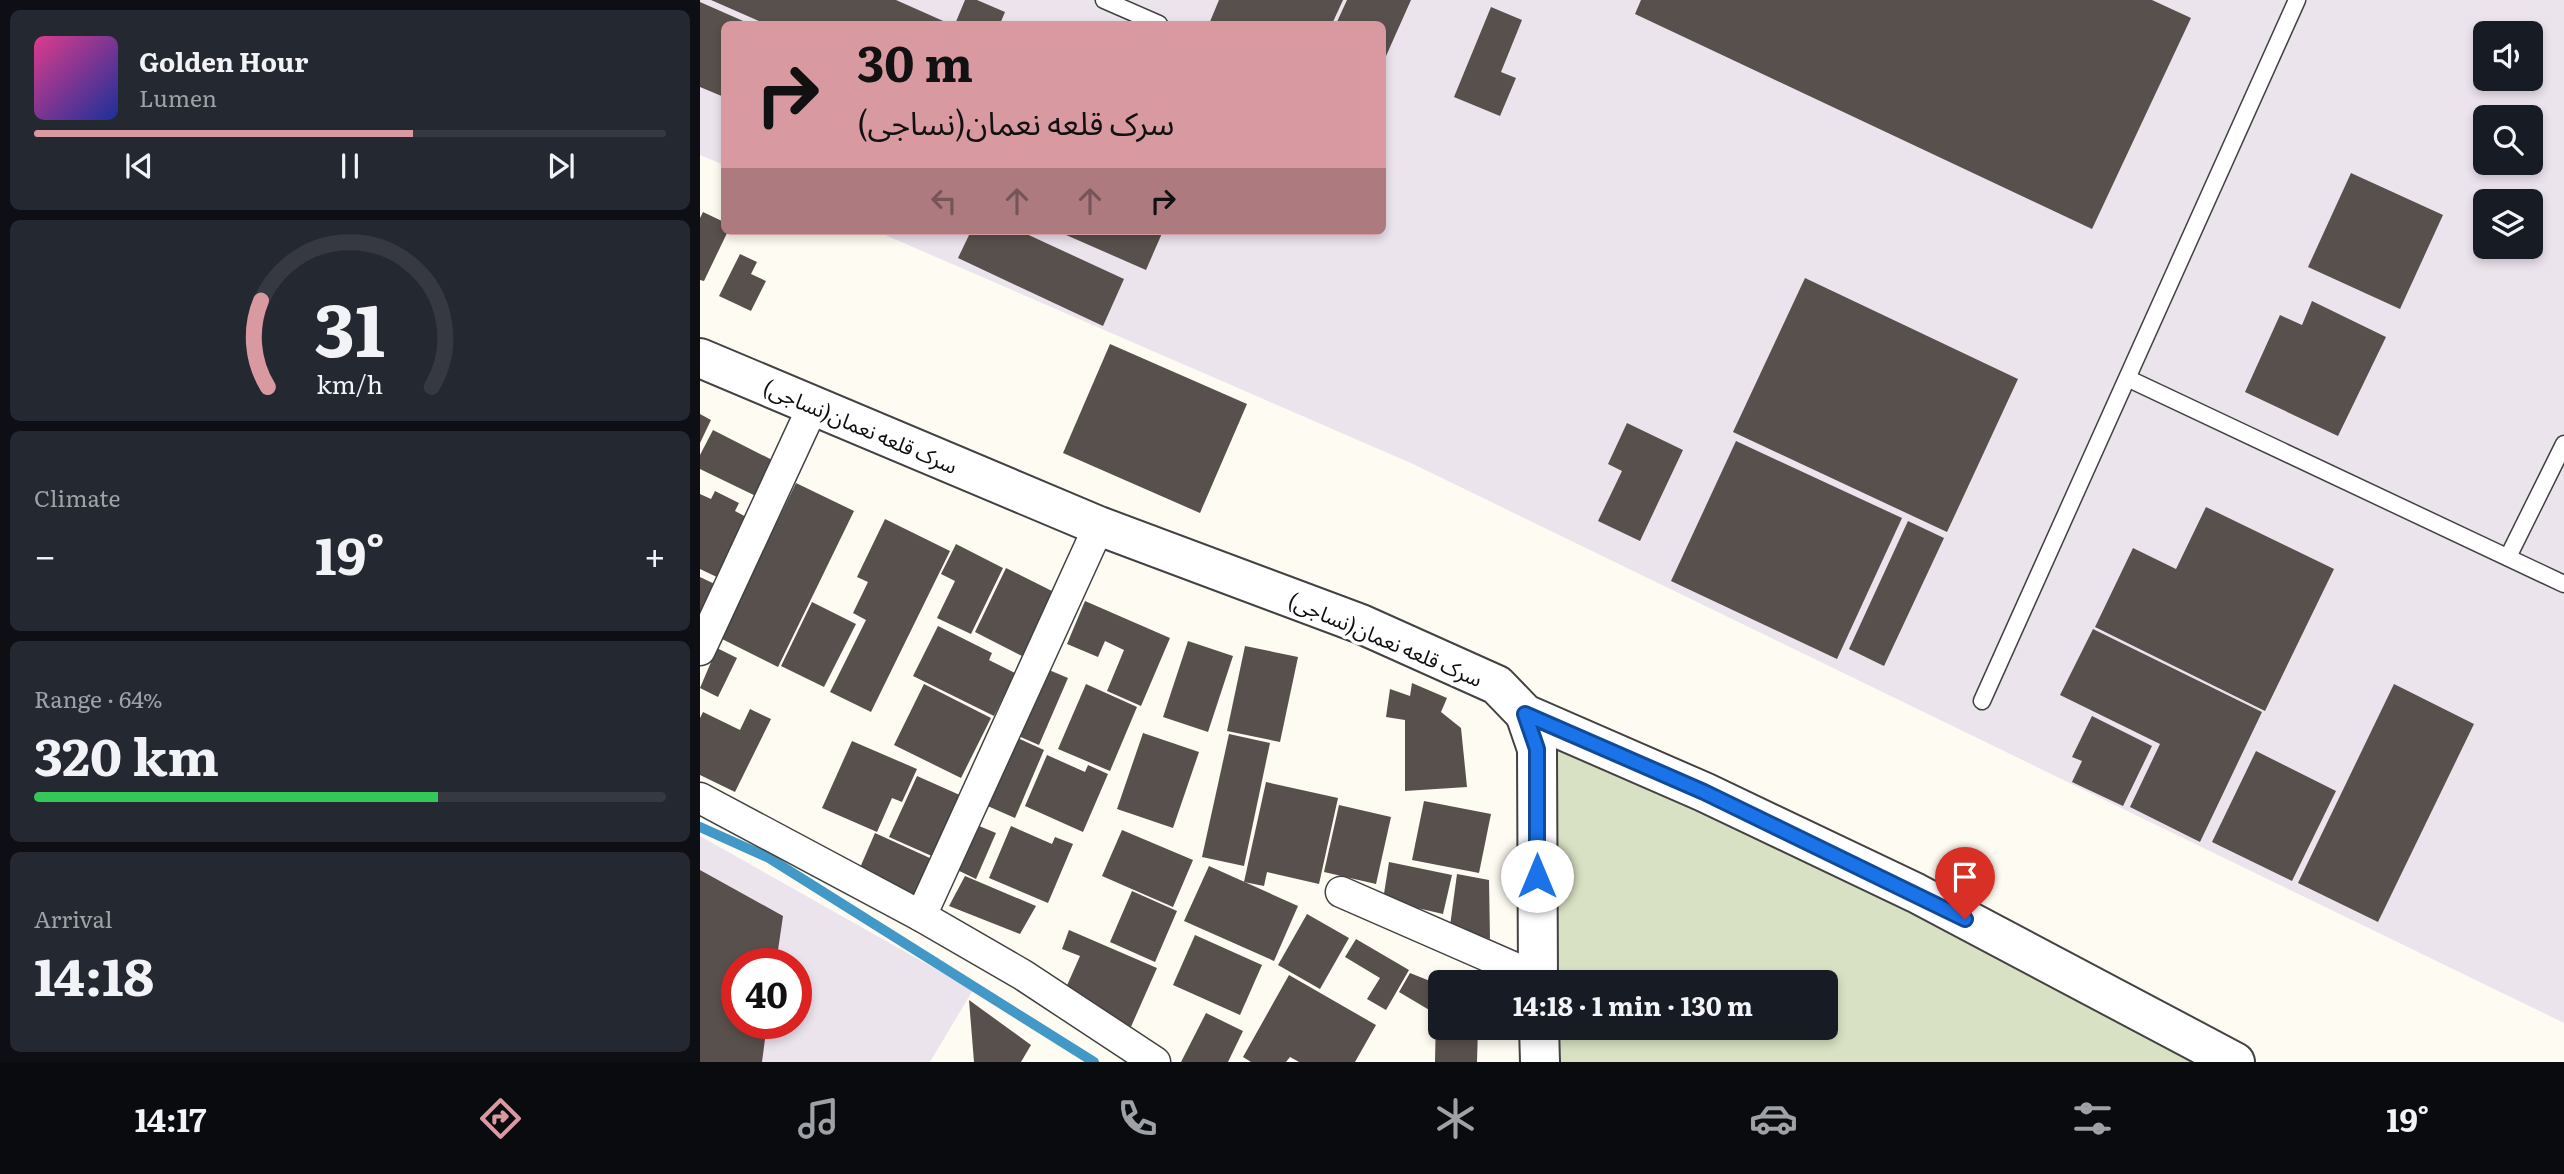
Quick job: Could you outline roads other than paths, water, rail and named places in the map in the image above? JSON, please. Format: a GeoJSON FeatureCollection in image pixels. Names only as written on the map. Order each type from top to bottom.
{"type":"FeatureCollection","features":[{"type":"Feature","properties":{"kind":"street","name":"سرک قلعه نعمان(نساجی)"},"geometry":{"type":"LineString","coordinates":[[700,358],[1099,526],[1373,630],[1497,685],[1525,714],[1704,792],[1916,893],[2235,1062]]}},
{"type":"Feature","properties":{"kind":"street"},"geometry":{"type":"LineString","coordinates":[[700,650],[814,404]]}},
{"type":"Feature","properties":{"kind":"street"},"geometry":{"type":"LineString","coordinates":[[921,916],[1099,526]]}},
{"type":"Feature","properties":{"kind":"street"},"geometry":{"type":"LineString","coordinates":[[1525,714],[1537,749],[1538,970]]}},
{"type":"Feature","properties":{"kind":"street"},"geometry":{"type":"LineString","coordinates":[[700,798],[921,916],[1023,975],[1155,1062]]}},
{"type":"Feature","properties":{"kind":"street"},"geometry":{"type":"LineString","coordinates":[[1341,892],[1516,970]]}},
{"type":"Feature","properties":{"kind":"street"},"geometry":{"type":"LineString","coordinates":[[1539,1040],[1540,1062]]}},
{"type":"Feature","properties":{"kind":"lane"},"geometry":{"type":"LineString","coordinates":[[1104,0],[1152,21]]}},
{"type":"Feature","properties":{"kind":"lane"},"geometry":{"type":"LineString","coordinates":[[1982,701],[2129,379],[2297,0]]}},
{"type":"Feature","properties":{"kind":"lane"},"geometry":{"type":"LineString","coordinates":[[2129,379],[2564,584]]}},
{"type":"Feature","properties":{"kind":"lane"},"geometry":{"type":"LineString","coordinates":[[2508,557],[2564,444]]}},
{"type":"Feature","properties":{"kind":"waterway"},"geometry":{"type":"LineString","coordinates":[[700,827],[769,858],[1094,1062]]}}]}
